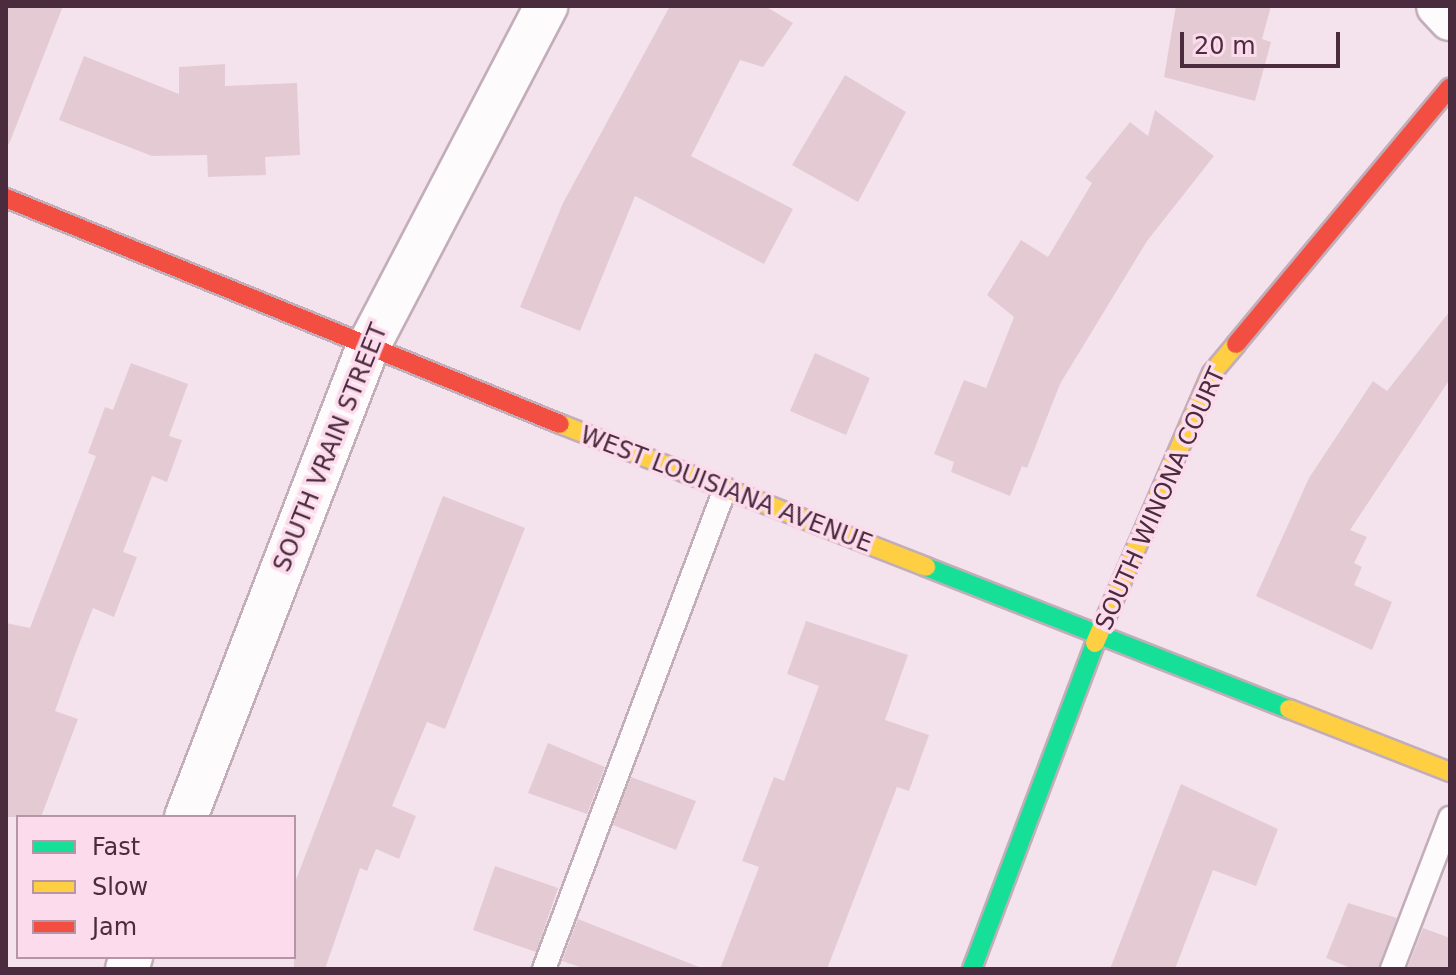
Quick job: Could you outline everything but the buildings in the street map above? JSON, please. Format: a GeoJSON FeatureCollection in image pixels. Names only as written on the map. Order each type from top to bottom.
{"type":"FeatureCollection","features":[{"type":"Feature","properties":{"kind":"street","name":"SOUTH VRAIN STREET"},"geometry":{"type":"LineString","coordinates":[[187,815],[367,349],[546,6]]}},
{"type":"Feature","properties":{"kind":"street"},"geometry":{"type":"LineString","coordinates":[[1438,6],[1450,19]]}},
{"type":"Feature","properties":{"kind":"street","name":"SOUTH WINONA COURT"},"geometry":{"type":"LineString","coordinates":[[972,969],[1098,636],[1212,373],[1450,87]]}},
{"type":"Feature","properties":{"kind":"street","name":"WEST LOUISIANA AVENUE"},"geometry":{"type":"LineString","coordinates":[[6,198],[367,349],[1450,772]]}},
{"type":"Feature","properties":{"kind":"lane"},"geometry":{"type":"LineString","coordinates":[[544,969],[725,489]]}},
{"type":"Feature","properties":{"kind":"lane"},"geometry":{"type":"LineString","coordinates":[[1392,969],[1450,818]]}},
{"type":"Feature","properties":{"kind":"traffic: fast"},"geometry":{"type":"LineString","coordinates":[[926,567],[1289,709]]}},
{"type":"Feature","properties":{"kind":"traffic: fast"},"geometry":{"type":"LineString","coordinates":[[972,969],[1095,643]]}},
{"type":"Feature","properties":{"kind":"traffic: slow"},"geometry":{"type":"LineString","coordinates":[[1095,643],[1212,373],[1236,344]]}},
{"type":"Feature","properties":{"kind":"traffic: slow"},"geometry":{"type":"LineString","coordinates":[[560,424],[926,567]]}},
{"type":"Feature","properties":{"kind":"traffic: slow"},"geometry":{"type":"LineString","coordinates":[[1289,709],[1450,772]]}},
{"type":"Feature","properties":{"kind":"traffic: jam"},"geometry":{"type":"LineString","coordinates":[[1236,344],[1450,87]]}},
{"type":"Feature","properties":{"kind":"traffic: jam"},"geometry":{"type":"LineString","coordinates":[[6,198],[560,424]]}}]}
